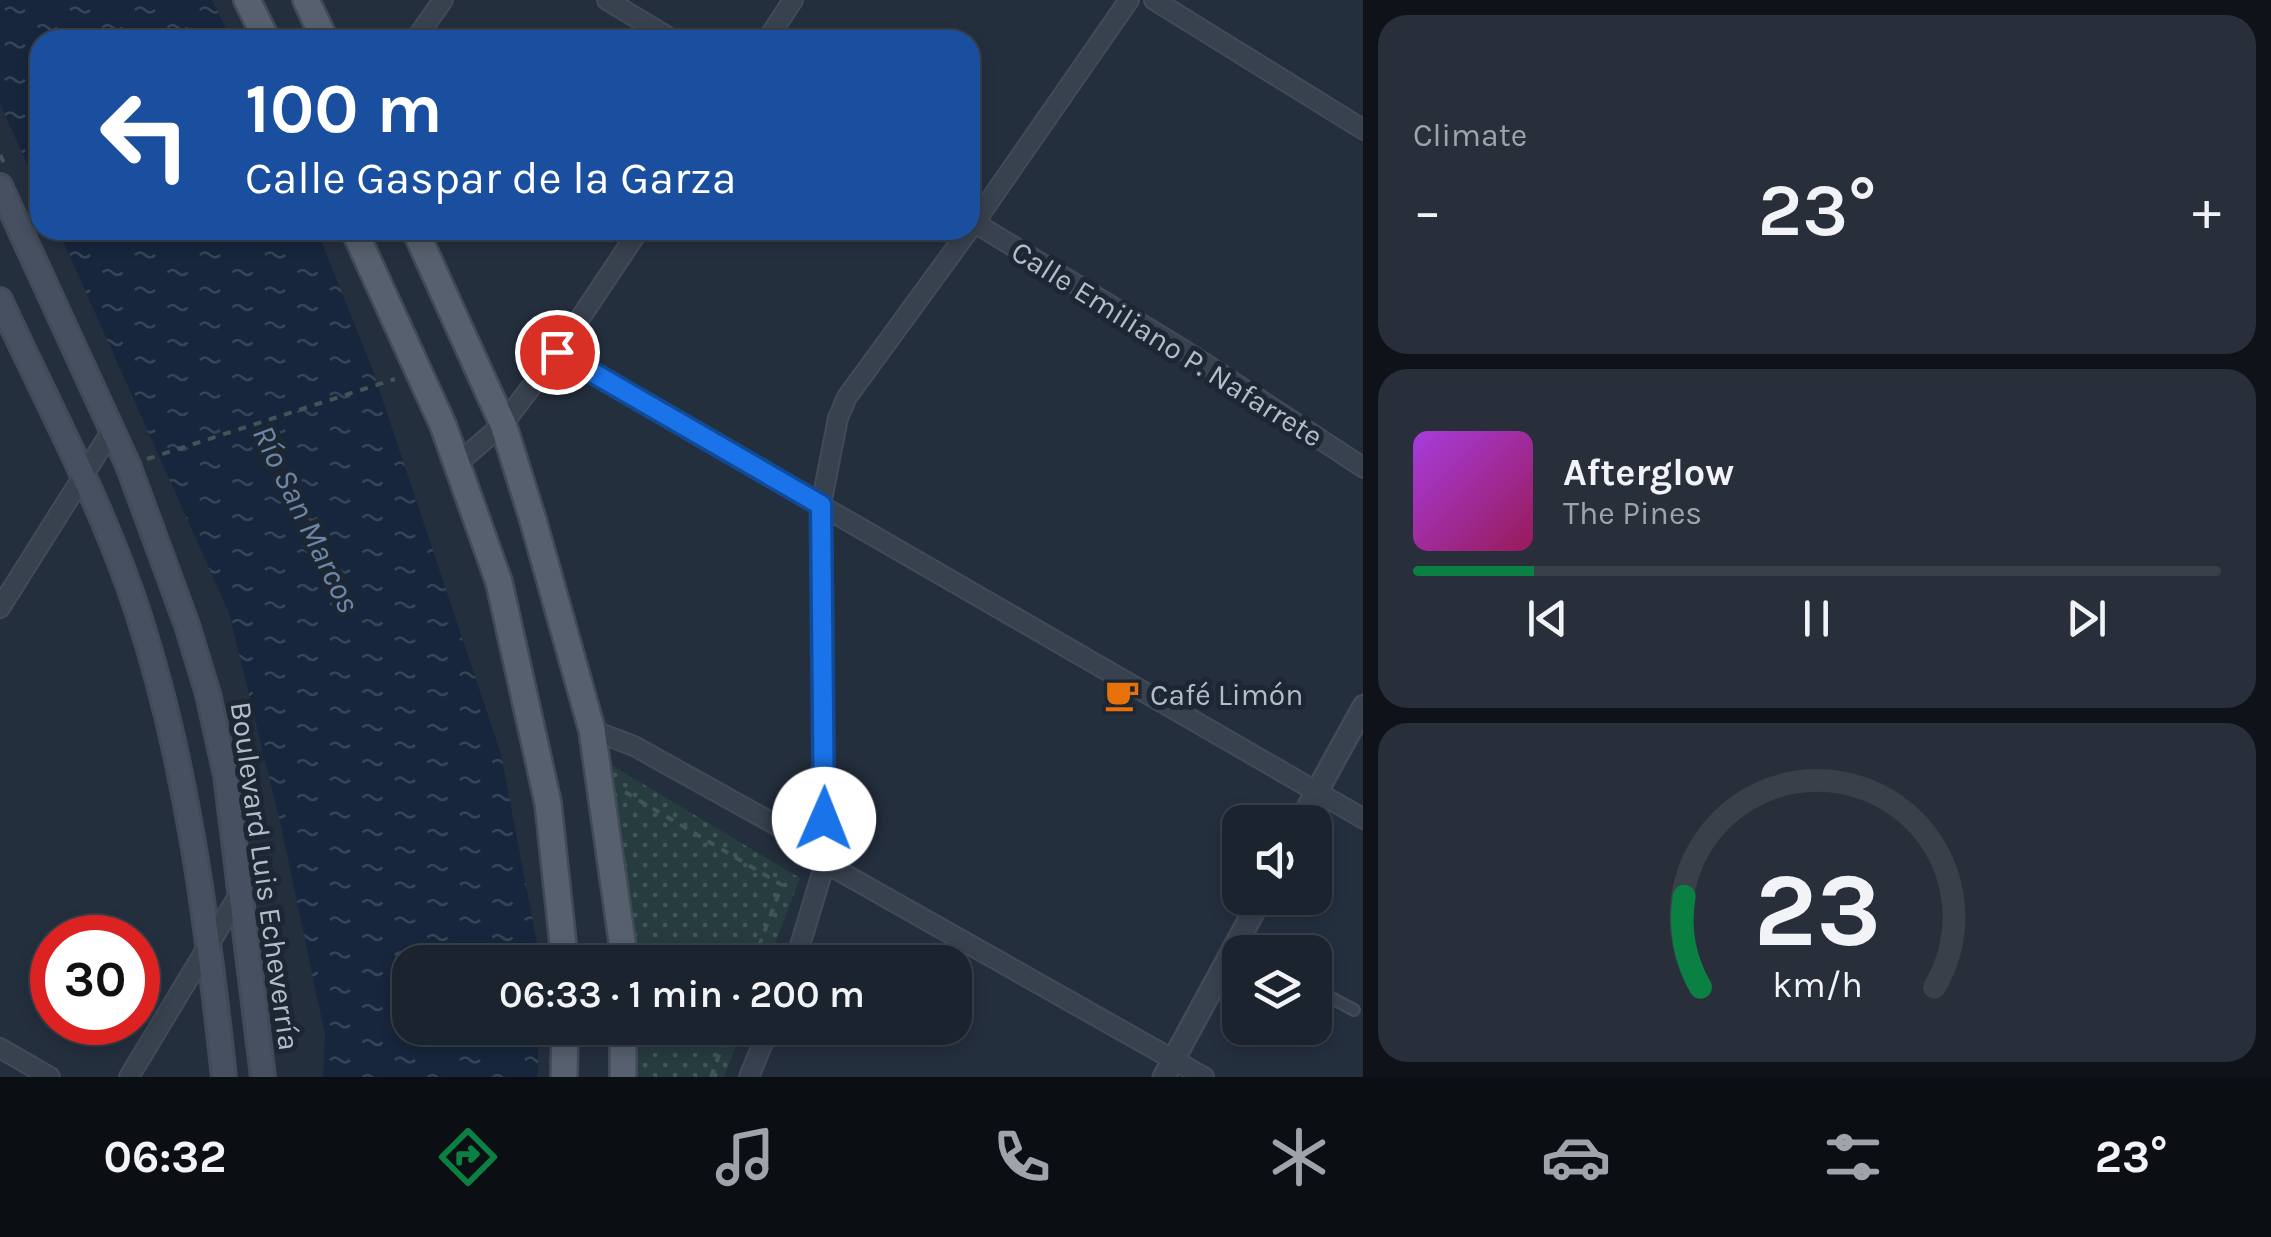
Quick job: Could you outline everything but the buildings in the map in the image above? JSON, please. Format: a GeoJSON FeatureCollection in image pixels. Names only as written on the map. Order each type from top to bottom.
{"type":"FeatureCollection","features":[{"type":"Feature","properties":{"kind":"main road"},"geometry":{"type":"LineString","coordinates":[[248,0],[262,30]]}},
{"type":"Feature","properties":{"kind":"main road"},"geometry":{"type":"LineString","coordinates":[[306,0],[320,30]]}},
{"type":"Feature","properties":{"kind":"main road","name":"Boulevard Luis Echeverría"},"geometry":{"type":"LineString","coordinates":[[0,186],[112,430],[174,590],[208,694],[226,775],[263,1077]]}},
{"type":"Feature","properties":{"kind":"main road"},"geometry":{"type":"LineString","coordinates":[[359,240],[443,425],[500,582],[548,802],[563,945]]}},
{"type":"Feature","properties":{"kind":"main road"},"geometry":{"type":"LineString","coordinates":[[420,240],[503,424],[534,520],[592,730],[625,945]]}},
{"type":"Feature","properties":{"kind":"main road"},"geometry":{"type":"LineString","coordinates":[[0,300],[6,322],[81,476],[138,610],[166,707],[210,943],[224,1077]]}},
{"type":"Feature","properties":{"kind":"main road"},"geometry":{"type":"LineString","coordinates":[[564,1045],[564,1077]]}},
{"type":"Feature","properties":{"kind":"main road"},"geometry":{"type":"LineString","coordinates":[[623,1045],[624,1076]]}},
{"type":"Feature","properties":{"kind":"street"},"geometry":{"type":"LineString","coordinates":[[422,30],[443,0]]}},
{"type":"Feature","properties":{"kind":"street"},"geometry":{"type":"LineString","coordinates":[[607,0],[656,30]]}},
{"type":"Feature","properties":{"kind":"street"},"geometry":{"type":"LineString","coordinates":[[774,30],[793,0]]}},
{"type":"Feature","properties":{"kind":"street"},"geometry":{"type":"LineString","coordinates":[[980,213],[1129,0]]}},
{"type":"Feature","properties":{"kind":"street"},"geometry":{"type":"LineString","coordinates":[[1154,0],[1363,129]]}},
{"type":"Feature","properties":{"kind":"street","name":"Calle Emiliano P. Nafarrete"},"geometry":{"type":"LineString","coordinates":[[980,231],[1187,352],[1363,467]]}},
{"type":"Feature","properties":{"kind":"street"},"geometry":{"type":"LineString","coordinates":[[457,464],[503,424],[632,240]]}},
{"type":"Feature","properties":{"kind":"street"},"geometry":{"type":"LineString","coordinates":[[800,945],[824,857],[821,505],[838,418],[847,397],[961,240]]}},
{"type":"Feature","properties":{"kind":"street"},"geometry":{"type":"LineString","coordinates":[[557,352],[1363,818]]}},
{"type":"Feature","properties":{"kind":"street"},"geometry":{"type":"LineString","coordinates":[[0,608],[112,430]]}},
{"type":"Feature","properties":{"kind":"street"},"geometry":{"type":"LineString","coordinates":[[1309,805],[1363,708]]}},
{"type":"Feature","properties":{"kind":"street"},"geometry":{"type":"LineString","coordinates":[[592,730],[634,746],[1169,1067],[1204,1077]]}},
{"type":"Feature","properties":{"kind":"street"},"geometry":{"type":"LineString","coordinates":[[129,1077],[240,892]]}},
{"type":"Feature","properties":{"kind":"street"},"geometry":{"type":"LineString","coordinates":[[1169,1067],[1222,981]]}},
{"type":"Feature","properties":{"kind":"street"},"geometry":{"type":"LineString","coordinates":[[749,1077],[762,1045]]}},
{"type":"Feature","properties":{"kind":"street"},"geometry":{"type":"LineString","coordinates":[[0,1048],[50,1077]]}},
{"type":"Feature","properties":{"kind":"lane"},"geometry":{"type":"LineString","coordinates":[[1332,998],[1354,1010]]}},
{"type":"Feature","properties":{"kind":"path"},"geometry":{"type":"LineString","coordinates":[[143,461],[410,374]]}},
{"type":"Feature","properties":{"kind":"path"},"geometry":{"type":"LineString","coordinates":[[615,786],[782,885],[760,945]]}},
{"type":"Feature","properties":{"kind":"path"},"geometry":{"type":"LineString","coordinates":[[711,1077],[723,1045]]}},
{"type":"Feature","properties":{"kind":"green space"},"geometry":{"type":"Polygon","coordinates":[[[608,763],[800,878],[774,945],[630,945],[608,763]]]}},
{"type":"Feature","properties":{"kind":"green space"},"geometry":{"type":"Polygon","coordinates":[[[633,1045],[736,1045],[724,1077],[633,1077],[633,1045]]]}},
{"type":"Feature","properties":{"kind":"water"},"geometry":{"type":"Polygon","coordinates":[[[0,0],[212,0],[227,30],[30,30],[30,170],[0,104],[0,0]]]}},
{"type":"Feature","properties":{"kind":"water","name":"Río San Marcos"},"geometry":{"type":"Polygon","coordinates":[[[62,240],[321,240],[372,368],[501,754],[537,943],[392,945],[392,1045],[538,1045],[538,1077],[323,1077],[325,1035],[281,826],[229,613],[62,240]]]}},
{"type":"Feature","properties":{"kind":"place","name":"Café Limón"},"geometry":{"type":"Point","coordinates":[1122,695]}},
{"type":"Feature","properties":{"kind":"route"},"geometry":{"type":"LineString","coordinates":[[557,352],[821,505],[824,819]]}}]}
